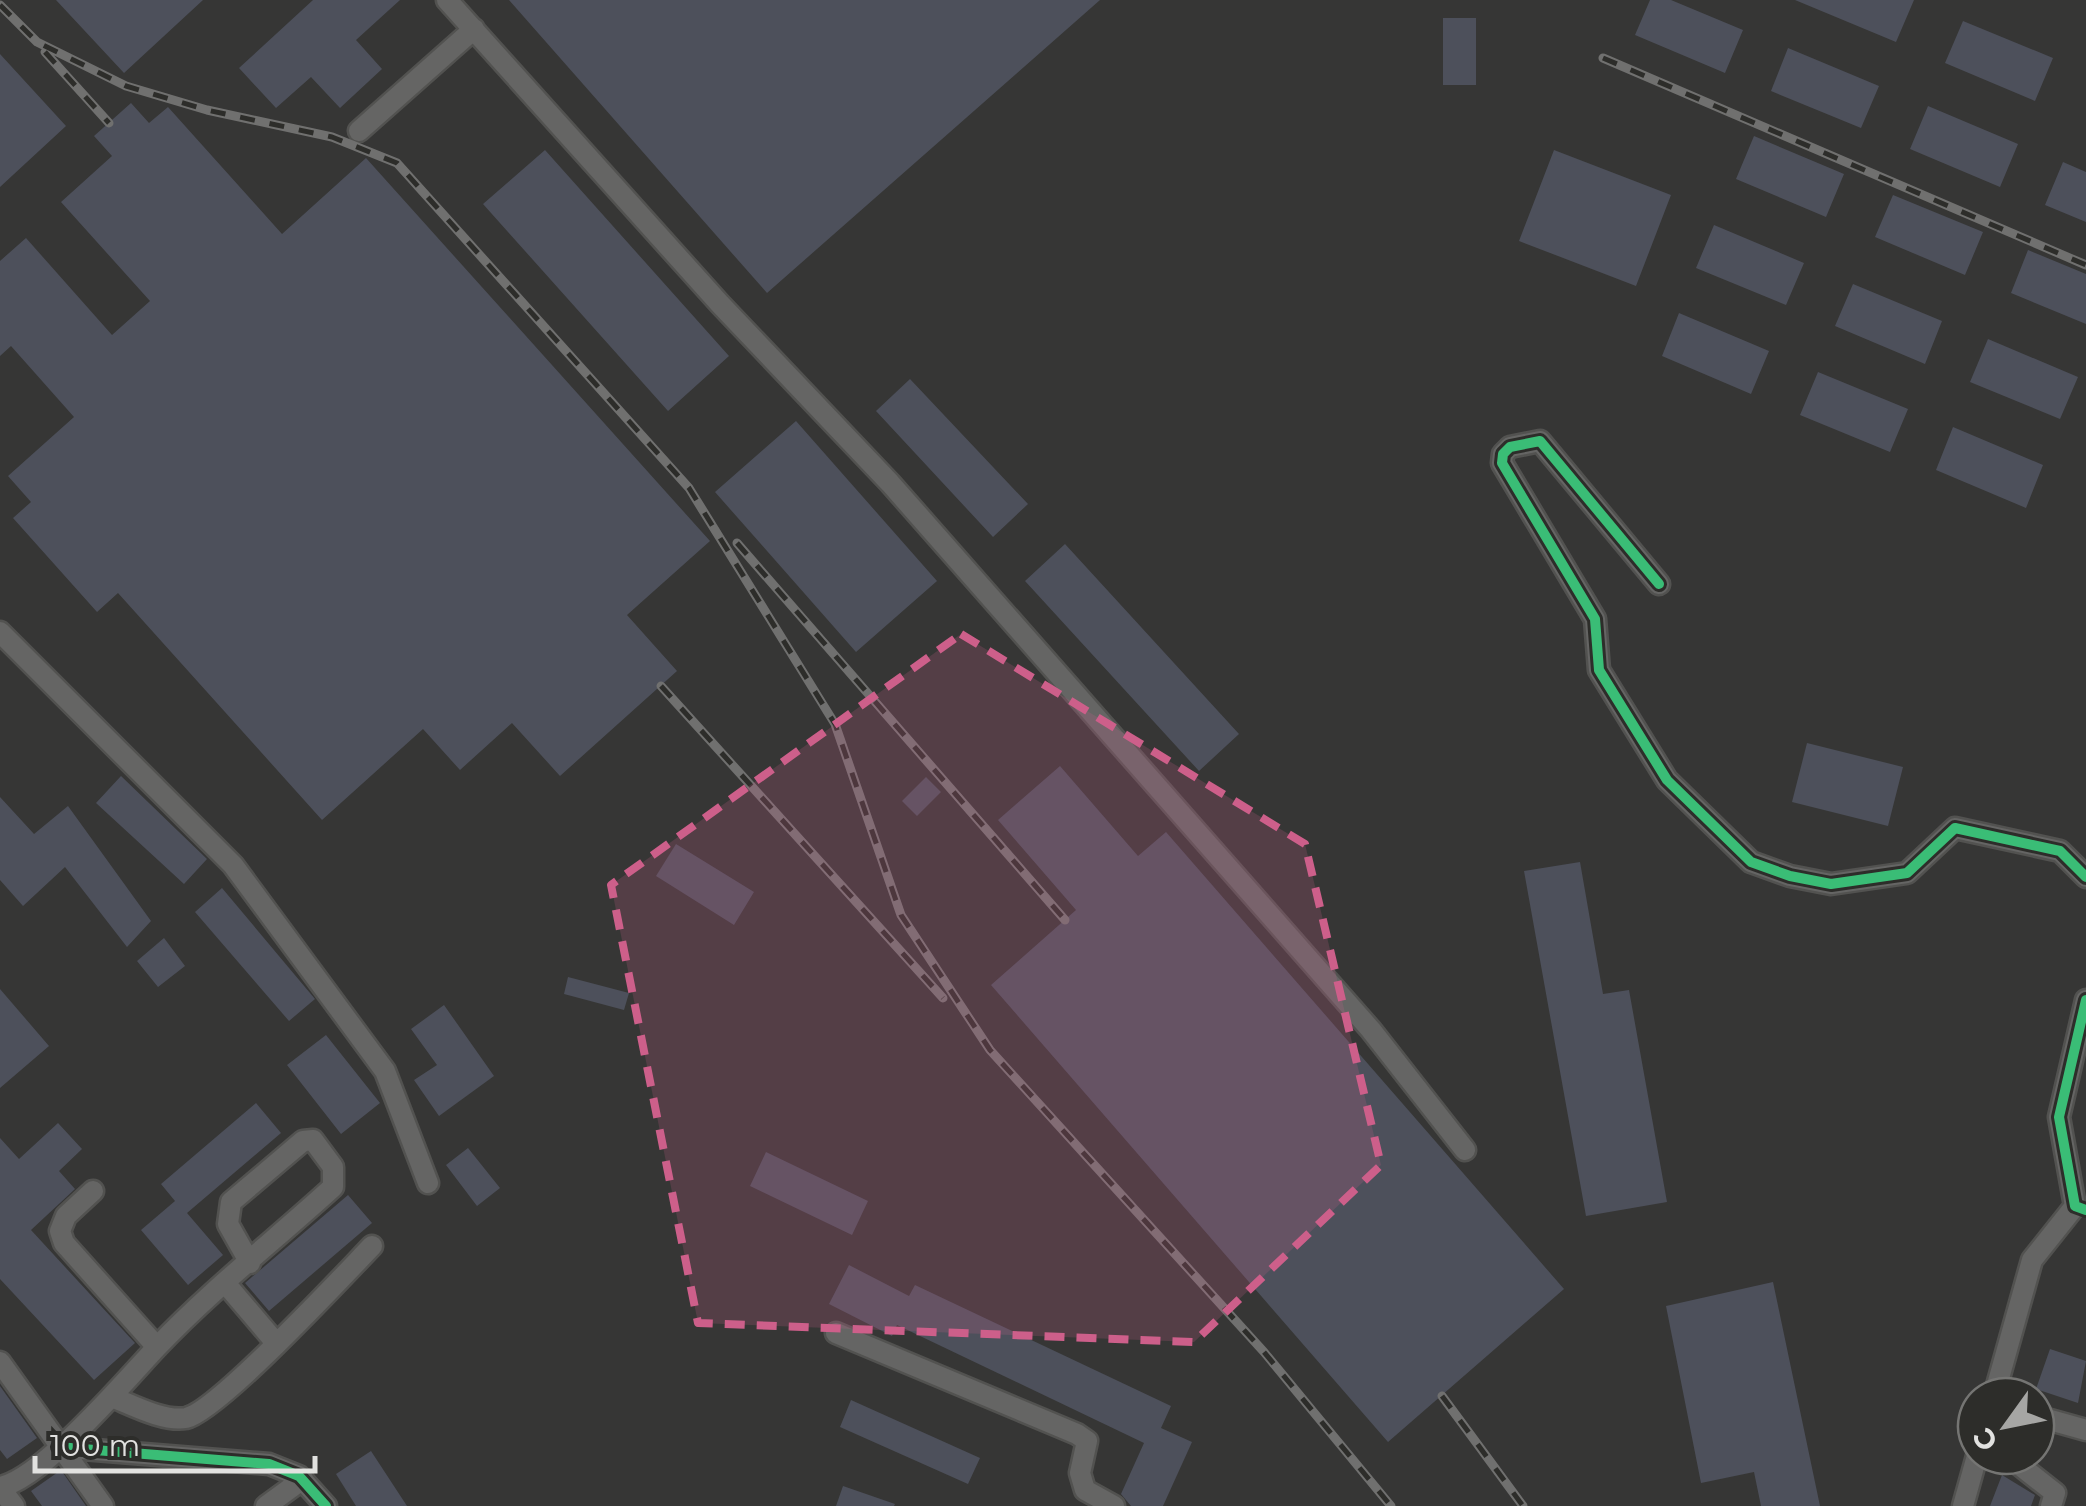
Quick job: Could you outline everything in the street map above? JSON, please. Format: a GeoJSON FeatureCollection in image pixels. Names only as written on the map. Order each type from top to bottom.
{"type":"FeatureCollection","features":[{"type":"Feature","properties":{"kind":"street"},"geometry":{"type":"LineString","coordinates":[[447,0],[720,304],[890,483],[1372,1030],[1465,1150]]}},
{"type":"Feature","properties":{"kind":"street"},"geometry":{"type":"LineString","coordinates":[[359,131],[474,29]]}},
{"type":"Feature","properties":{"kind":"street"},"geometry":{"type":"LineString","coordinates":[[1659,584],[1540,441],[1510,447],[1503,454],[1502,463],[1594,619],[1599,670],[1667,780],[1751,862],[1790,876],[1831,884],[1907,874],[1955,828],[2060,851],[2082,869]]}},
{"type":"Feature","properties":{"kind":"street"},"geometry":{"type":"LineString","coordinates":[[0,632],[233,864],[385,1071],[428,1183]]}},
{"type":"Feature","properties":{"kind":"street"},"geometry":{"type":"LineString","coordinates":[[2000,1376],[2032,1260],[2080,1208],[2059,1116],[2086,1000]]}},
{"type":"Feature","properties":{"kind":"street"},"geometry":{"type":"LineString","coordinates":[[5,1494],[112,1397],[157,1347],[250,1263],[333,1187],[333,1167],[315,1142],[303,1140],[231,1202],[228,1224],[250,1263]]}},
{"type":"Feature","properties":{"kind":"street"},"geometry":{"type":"LineString","coordinates":[[92,1192],[66,1216],[60,1231],[64,1243],[157,1347]]}},
{"type":"Feature","properties":{"kind":"street"},"geometry":{"type":"LineString","coordinates":[[112,1397],[186,1418],[276,1344],[372,1246]]}},
{"type":"Feature","properties":{"kind":"street"},"geometry":{"type":"LineString","coordinates":[[226,1284],[276,1344]]}},
{"type":"Feature","properties":{"kind":"street"},"geometry":{"type":"LineString","coordinates":[[836,1333],[1077,1434],[1087,1441],[1080,1474],[1085,1490],[1114,1506]]}},
{"type":"Feature","properties":{"kind":"street"},"geometry":{"type":"LineString","coordinates":[[0,1362],[103,1506]]}},
{"type":"Feature","properties":{"kind":"street"},"geometry":{"type":"LineString","coordinates":[[2056,1422],[2086,1430]]}},
{"type":"Feature","properties":{"kind":"street"},"geometry":{"type":"LineString","coordinates":[[58,1446],[269,1464],[302,1480],[326,1506]]}},
{"type":"Feature","properties":{"kind":"street"},"geometry":{"type":"LineString","coordinates":[[1963,1506],[1971,1476]]}},
{"type":"Feature","properties":{"kind":"street"},"geometry":{"type":"LineString","coordinates":[[2034,1476],[2056,1493],[2050,1506]]}},
{"type":"Feature","properties":{"kind":"street"},"geometry":{"type":"LineString","coordinates":[[266,1506],[302,1480]]}},
{"type":"Feature","properties":{"kind":"highlighted area"},"geometry":{"type":"Polygon","coordinates":[[[961,634],[1305,844],[1381,1165],[1194,1342],[698,1323],[611,885],[961,634]]]}},
{"type":"Feature","properties":{"kind":"building"},"geometry":{"type":"Polygon","coordinates":[[[56,0],[203,0],[124,73],[56,0]]]}},
{"type":"Feature","properties":{"kind":"building"},"geometry":{"type":"Polygon","coordinates":[[[313,0],[400,0],[356,40],[382,69],[340,108],[311,77],[276,108],[239,68],[313,0]]]}},
{"type":"Feature","properties":{"kind":"building"},"geometry":{"type":"Polygon","coordinates":[[[509,0],[1100,0],[767,293],[509,0]]]}},
{"type":"Feature","properties":{"kind":"building"},"geometry":{"type":"Polygon","coordinates":[[[1650,0],[1671,0],[1743,30],[1725,73],[1635,35],[1650,0]]]}},
{"type":"Feature","properties":{"kind":"building"},"geometry":{"type":"Polygon","coordinates":[[[1795,0],[1914,0],[1896,42],[1795,0]]]}},
{"type":"Feature","properties":{"kind":"building"},"geometry":{"type":"Polygon","coordinates":[[[1443,18],[1476,18],[1476,85],[1443,85],[1443,18]]]}},
{"type":"Feature","properties":{"kind":"building"},"geometry":{"type":"Polygon","coordinates":[[[1963,21],[2053,58],[2035,101],[1945,63],[1963,21]]]}},
{"type":"Feature","properties":{"kind":"building"},"geometry":{"type":"Polygon","coordinates":[[[1788,48],[1879,86],[1861,128],[1771,91],[1788,48]]]}},
{"type":"Feature","properties":{"kind":"building"},"geometry":{"type":"Polygon","coordinates":[[[0,54],[66,126],[0,187],[0,54]]]}},
{"type":"Feature","properties":{"kind":"building"},"geometry":{"type":"Polygon","coordinates":[[[131,103],[149,123],[168,107],[282,234],[366,158],[710,541],[627,615],[677,671],[560,776],[512,723],[460,770],[423,729],[322,820],[118,593],[97,612],[13,518],[31,502],[8,476],[74,417],[11,346],[0,356],[0,261],[26,238],[112,335],[150,301],[61,202],[112,156],[94,136],[131,103]]]}},
{"type":"Feature","properties":{"kind":"building"},"geometry":{"type":"Polygon","coordinates":[[[1928,106],[2018,144],[2000,187],[1910,149],[1928,106]]]}},
{"type":"Feature","properties":{"kind":"building"},"geometry":{"type":"Polygon","coordinates":[[[1754,136],[1844,174],[1826,217],[1736,179],[1754,136]]]}},
{"type":"Feature","properties":{"kind":"building"},"geometry":{"type":"Polygon","coordinates":[[[545,150],[729,356],[668,411],[483,204],[545,150]]]}},
{"type":"Feature","properties":{"kind":"building"},"geometry":{"type":"Polygon","coordinates":[[[1554,150],[1671,195],[1636,286],[1519,241],[1554,150]]]}},
{"type":"Feature","properties":{"kind":"building"},"geometry":{"type":"Polygon","coordinates":[[[2063,162],[2086,172],[2086,222],[2045,205],[2063,162]]]}},
{"type":"Feature","properties":{"kind":"building"},"geometry":{"type":"Polygon","coordinates":[[[1893,195],[1983,232],[1965,275],[1875,237],[1893,195]]]}},
{"type":"Feature","properties":{"kind":"building"},"geometry":{"type":"Polygon","coordinates":[[[1714,225],[1804,263],[1786,305],[1696,268],[1714,225]]]}},
{"type":"Feature","properties":{"kind":"building"},"geometry":{"type":"Polygon","coordinates":[[[2028,250],[2086,274],[2086,324],[2011,293],[2028,250]]]}},
{"type":"Feature","properties":{"kind":"building"},"geometry":{"type":"Polygon","coordinates":[[[1853,284],[1942,321],[1925,364],[1835,326],[1853,284]]]}},
{"type":"Feature","properties":{"kind":"building"},"geometry":{"type":"Polygon","coordinates":[[[1679,313],[1769,351],[1751,394],[1662,356],[1679,313]]]}},
{"type":"Feature","properties":{"kind":"building"},"geometry":{"type":"Polygon","coordinates":[[[1988,339],[2078,377],[2060,419],[1970,382],[1988,339]]]}},
{"type":"Feature","properties":{"kind":"building"},"geometry":{"type":"Polygon","coordinates":[[[1818,372],[1908,409],[1890,452],[1800,415],[1818,372]]]}},
{"type":"Feature","properties":{"kind":"building"},"geometry":{"type":"Polygon","coordinates":[[[910,379],[1028,504],[993,537],[876,411],[910,379]]]}},
{"type":"Feature","properties":{"kind":"building"},"geometry":{"type":"Polygon","coordinates":[[[796,421],[937,581],[856,652],[715,492],[796,421]]]}},
{"type":"Feature","properties":{"kind":"building"},"geometry":{"type":"Polygon","coordinates":[[[1953,427],[2043,465],[2026,508],[1936,470],[1953,427]]]}},
{"type":"Feature","properties":{"kind":"building"},"geometry":{"type":"Polygon","coordinates":[[[1065,544],[1239,734],[1199,771],[1025,581],[1065,544]]]}},
{"type":"Feature","properties":{"kind":"building"},"geometry":{"type":"Polygon","coordinates":[[[1807,743],[1903,767],[1888,826],[1792,802],[1807,743]]]}},
{"type":"Feature","properties":{"kind":"building"},"geometry":{"type":"Polygon","coordinates":[[[1060,766],[1138,856],[1166,832],[1564,1289],[1388,1442],[991,985],[1076,910],[998,820],[1060,766]]]}},
{"type":"Feature","properties":{"kind":"building"},"geometry":{"type":"Polygon","coordinates":[[[121,776],[207,859],[184,884],[96,803],[121,776]]]}},
{"type":"Feature","properties":{"kind":"building"},"geometry":{"type":"Polygon","coordinates":[[[926,777],[941,792],[917,816],[902,801],[926,777]]]}},
{"type":"Feature","properties":{"kind":"building"},"geometry":{"type":"Polygon","coordinates":[[[0,797],[34,834],[68,806],[151,921],[127,947],[65,867],[23,906],[0,880],[0,797]]]}},
{"type":"Feature","properties":{"kind":"building"},"geometry":{"type":"Polygon","coordinates":[[[676,844],[754,892],[734,925],[656,876],[676,844]]]}},
{"type":"Feature","properties":{"kind":"building"},"geometry":{"type":"Polygon","coordinates":[[[1580,862],[1603,994],[1629,990],[1667,1202],[1586,1216],[1524,871],[1580,862]]]}},
{"type":"Feature","properties":{"kind":"building"},"geometry":{"type":"Polygon","coordinates":[[[222,888],[315,999],[289,1021],[195,912],[222,888]]]}},
{"type":"Feature","properties":{"kind":"building"},"geometry":{"type":"Polygon","coordinates":[[[164,938],[185,966],[158,987],[137,961],[164,938]]]}},
{"type":"Feature","properties":{"kind":"building"},"geometry":{"type":"Polygon","coordinates":[[[568,977],[629,993],[624,1010],[564,994],[568,977]]]}},
{"type":"Feature","properties":{"kind":"building"},"geometry":{"type":"Polygon","coordinates":[[[0,989],[49,1046],[0,1088],[0,989]]]}},
{"type":"Feature","properties":{"kind":"building"},"geometry":{"type":"Polygon","coordinates":[[[444,1005],[494,1076],[439,1116],[414,1080],[437,1065],[411,1029],[444,1005]]]}},
{"type":"Feature","properties":{"kind":"building"},"geometry":{"type":"Polygon","coordinates":[[[326,1035],[380,1103],[341,1134],[287,1065],[326,1035]]]}},
{"type":"Feature","properties":{"kind":"building"},"geometry":{"type":"Polygon","coordinates":[[[256,1103],[281,1133],[187,1213],[223,1255],[188,1285],[141,1230],[175,1201],[161,1184],[256,1103]]]}},
{"type":"Feature","properties":{"kind":"building"},"geometry":{"type":"Polygon","coordinates":[[[58,1123],[82,1149],[59,1171],[75,1189],[31,1230],[135,1343],[94,1380],[0,1279],[0,1138],[19,1159],[58,1123]]]}},
{"type":"Feature","properties":{"kind":"building"},"geometry":{"type":"Polygon","coordinates":[[[468,1148],[500,1188],[477,1206],[446,1165],[468,1148]]]}},
{"type":"Feature","properties":{"kind":"building"},"geometry":{"type":"Polygon","coordinates":[[[766,1152],[868,1201],[852,1235],[750,1186],[766,1152]]]}},
{"type":"Feature","properties":{"kind":"building"},"geometry":{"type":"Polygon","coordinates":[[[348,1195],[372,1223],[269,1311],[245,1283],[348,1195]]]}},
{"type":"Feature","properties":{"kind":"building"},"geometry":{"type":"Polygon","coordinates":[[[849,1265],[909,1296],[915,1285],[1171,1406],[1161,1428],[1192,1442],[1163,1506],[1131,1506],[1121,1494],[1144,1443],[897,1325],[892,1336],[829,1304],[849,1265]]]}},
{"type":"Feature","properties":{"kind":"building"},"geometry":{"type":"Polygon","coordinates":[[[1773,1282],[1820,1506],[1761,1506],[1754,1472],[1701,1483],[1666,1306],[1773,1282]]]}},
{"type":"Feature","properties":{"kind":"building"},"geometry":{"type":"Polygon","coordinates":[[[2050,1349],[2086,1361],[2078,1403],[2056,1396],[2056,1376],[2041,1376],[2050,1349]]]}},
{"type":"Feature","properties":{"kind":"building"},"geometry":{"type":"Polygon","coordinates":[[[0,1386],[37,1438],[7,1459],[0,1450],[0,1386]]]}},
{"type":"Feature","properties":{"kind":"building"},"geometry":{"type":"Polygon","coordinates":[[[851,1400],[980,1458],[968,1484],[840,1427],[851,1400]]]}},
{"type":"Feature","properties":{"kind":"building"},"geometry":{"type":"Polygon","coordinates":[[[371,1451],[407,1506],[356,1506],[336,1474],[371,1451]]]}},
{"type":"Feature","properties":{"kind":"building"},"geometry":{"type":"Polygon","coordinates":[[[61,1470],[86,1506],[42,1506],[31,1491],[61,1470]]]}},
{"type":"Feature","properties":{"kind":"building"},"geometry":{"type":"Polygon","coordinates":[[[2002,1476],[2035,1495],[2031,1506],[1990,1506],[2002,1476]]]}},
{"type":"Feature","properties":{"kind":"building"},"geometry":{"type":"Polygon","coordinates":[[[843,1486],[895,1504],[836,1506],[843,1486]]]}},
{"type":"Feature","properties":{"kind":"railway"},"geometry":{"type":"LineString","coordinates":[[0,5],[37,42],[126,86],[207,110],[332,137],[397,163],[689,488],[835,724],[901,915],[990,1050],[1264,1352],[1391,1506]]}},
{"type":"Feature","properties":{"kind":"railway"},"geometry":{"type":"LineString","coordinates":[[45,52],[109,123]]}},
{"type":"Feature","properties":{"kind":"railway"},"geometry":{"type":"LineString","coordinates":[[1603,58],[2086,265]]}},
{"type":"Feature","properties":{"kind":"railway"},"geometry":{"type":"LineString","coordinates":[[737,543],[1065,920]]}},
{"type":"Feature","properties":{"kind":"railway"},"geometry":{"type":"LineString","coordinates":[[661,686],[943,998]]}},
{"type":"Feature","properties":{"kind":"railway"},"geometry":{"type":"LineString","coordinates":[[1442,1396],[1523,1506]]}},
{"type":"Feature","properties":{"kind":"cycle path"},"geometry":{"type":"LineString","coordinates":[[1659,584],[1540,441],[1510,447],[1503,454],[1502,463],[1595,619],[1599,670],[1667,780],[1751,862],[1790,876],[1831,884],[1907,873],[1955,828],[2060,851],[2086,877]]}},
{"type":"Feature","properties":{"kind":"cycle path"},"geometry":{"type":"LineString","coordinates":[[2086,1000],[2059,1117],[2075,1206],[2086,1210]]}},
{"type":"Feature","properties":{"kind":"cycle path"},"geometry":{"type":"LineString","coordinates":[[58,1447],[269,1464],[299,1476],[326,1506]]}}]}
